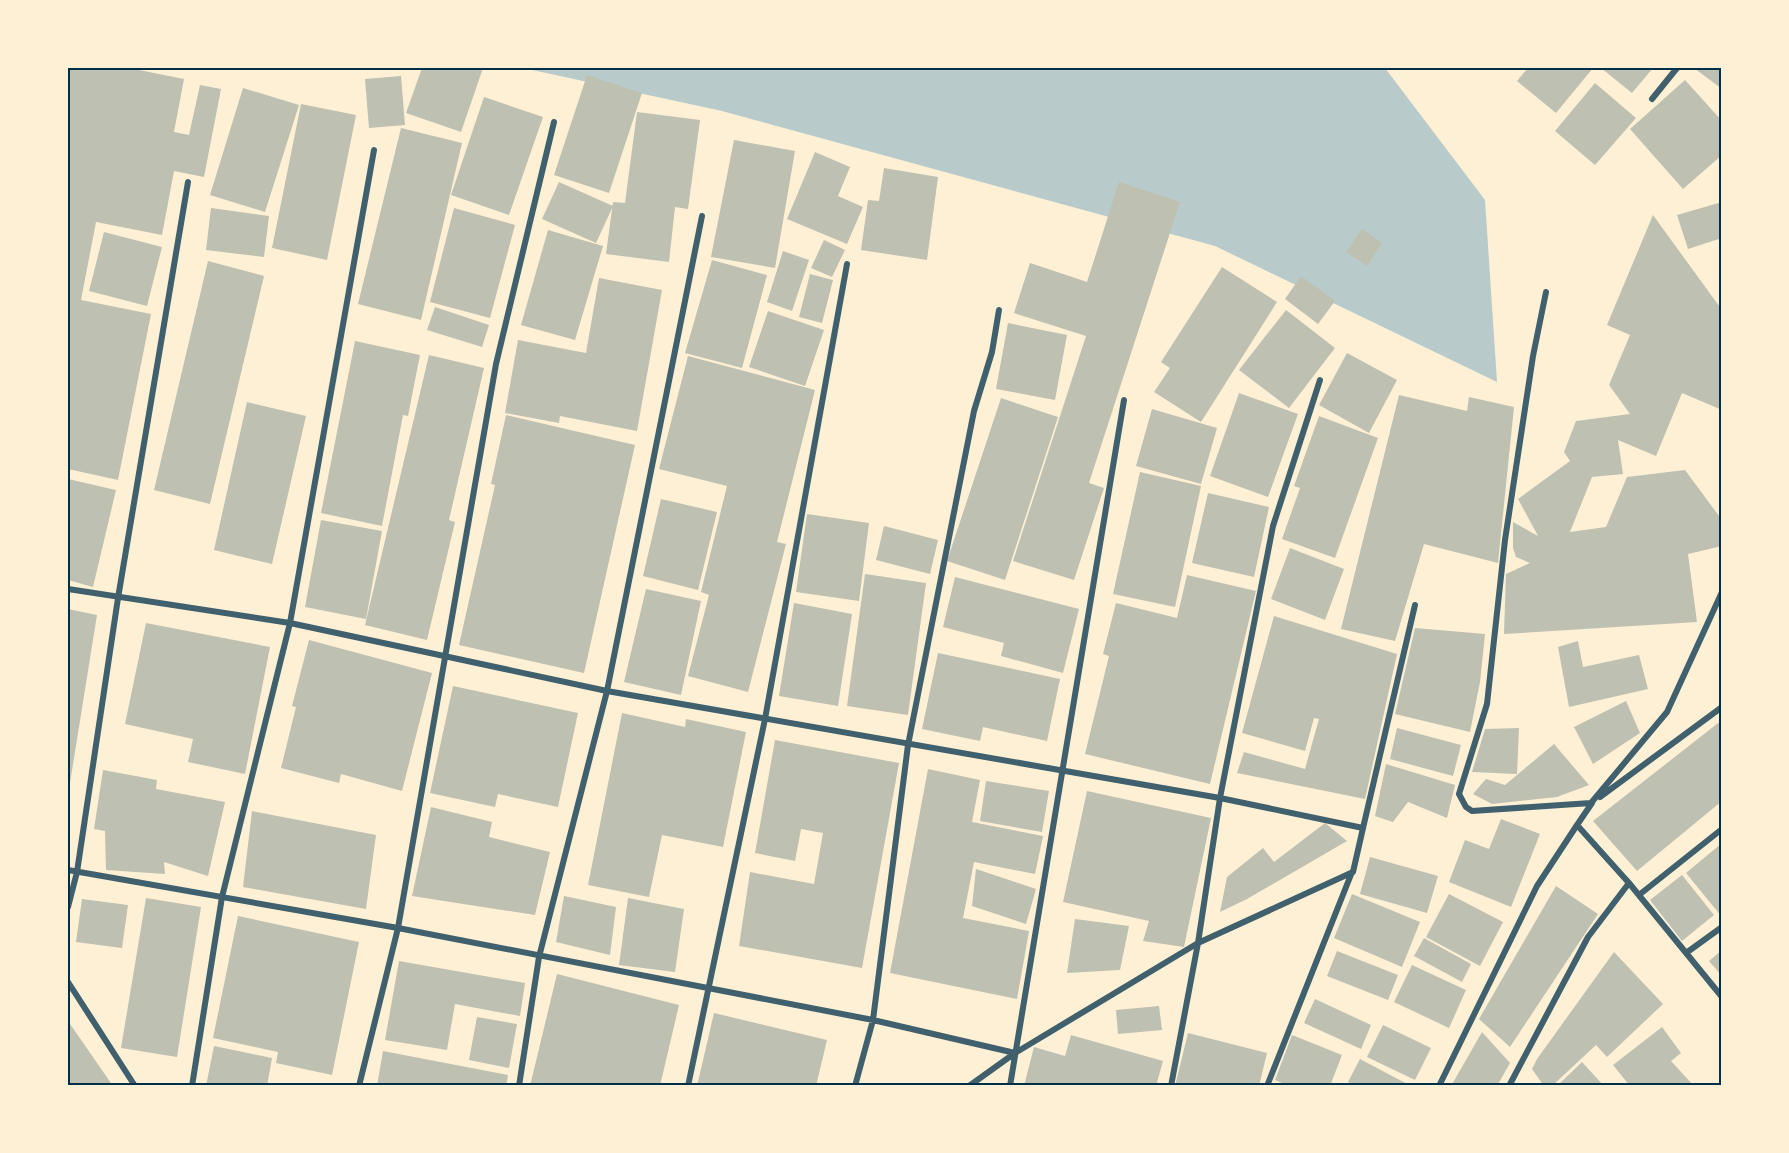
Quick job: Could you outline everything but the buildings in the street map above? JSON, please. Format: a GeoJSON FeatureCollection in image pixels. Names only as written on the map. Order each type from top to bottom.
{"type":"FeatureCollection","features":[{"type":"Feature","properties":{"kind":"street"},"geometry":{"type":"LineString","coordinates":[[1653,99],[1677,68]]}},
{"type":"Feature","properties":{"kind":"street"},"geometry":{"type":"LineString","coordinates":[[359,1086],[398,928],[496,364],[554,122]]}},
{"type":"Feature","properties":{"kind":"street"},"geometry":{"type":"LineString","coordinates":[[192,1086],[222,897],[290,623],[374,150]]}},
{"type":"Feature","properties":{"kind":"street"},"geometry":{"type":"LineString","coordinates":[[68,908],[77,872],[118,598],[188,182]]}},
{"type":"Feature","properties":{"kind":"street"},"geometry":{"type":"LineString","coordinates":[[519,1086],[539,957],[607,691],[702,216]]}},
{"type":"Feature","properties":{"kind":"street"},"geometry":{"type":"LineString","coordinates":[[688,1086],[710,991],[765,719],[848,264]]}},
{"type":"Feature","properties":{"kind":"street"},"geometry":{"type":"LineString","coordinates":[[1546,292],[1533,356],[1505,540],[1487,704],[1459,794],[1466,807],[1472,811],[1591,803],[1722,707]]}},
{"type":"Feature","properties":{"kind":"street"},"geometry":{"type":"LineString","coordinates":[[855,1086],[873,1020],[909,745],[974,411],[992,352],[999,310]]}},
{"type":"Feature","properties":{"kind":"street"},"geometry":{"type":"LineString","coordinates":[[1171,1086],[1198,943],[1220,798],[1273,526],[1320,380]]}},
{"type":"Feature","properties":{"kind":"street"},"geometry":{"type":"LineString","coordinates":[[1010,1086],[1124,400]]}},
{"type":"Feature","properties":{"kind":"street"},"geometry":{"type":"LineString","coordinates":[[68,589],[290,623],[444,658],[607,691],[1220,798],[1363,828]]}},
{"type":"Feature","properties":{"kind":"street"},"geometry":{"type":"LineString","coordinates":[[1439,1086],[1537,886],[1591,803],[1667,712],[1722,592]]}},
{"type":"Feature","properties":{"kind":"street"},"geometry":{"type":"LineString","coordinates":[[1267,1086],[1353,872],[1415,605]]}},
{"type":"Feature","properties":{"kind":"street"},"geometry":{"type":"LineString","coordinates":[[1577,825],[1639,895],[1722,997]]}},
{"type":"Feature","properties":{"kind":"street"},"geometry":{"type":"LineString","coordinates":[[1639,895],[1722,829]]}},
{"type":"Feature","properties":{"kind":"street"},"geometry":{"type":"LineString","coordinates":[[68,870],[398,928],[710,991],[873,1020],[1015,1053]]}},
{"type":"Feature","properties":{"kind":"street"},"geometry":{"type":"LineString","coordinates":[[969,1086],[1015,1053],[1198,943],[1353,872]]}},
{"type":"Feature","properties":{"kind":"street"},"geometry":{"type":"LineString","coordinates":[[1509,1086],[1588,937],[1629,884]]}},
{"type":"Feature","properties":{"kind":"street"},"geometry":{"type":"LineString","coordinates":[[1686,953],[1722,927]]}},
{"type":"Feature","properties":{"kind":"street"},"geometry":{"type":"LineString","coordinates":[[68,982],[135,1086]]}},
{"type":"Feature","properties":{"kind":"shaded area"},"geometry":{"type":"Polygon","coordinates":[[[523,68],[1385,68],[1485,200],[1497,382],[1215,246],[722,111],[523,68]]]}}]}
